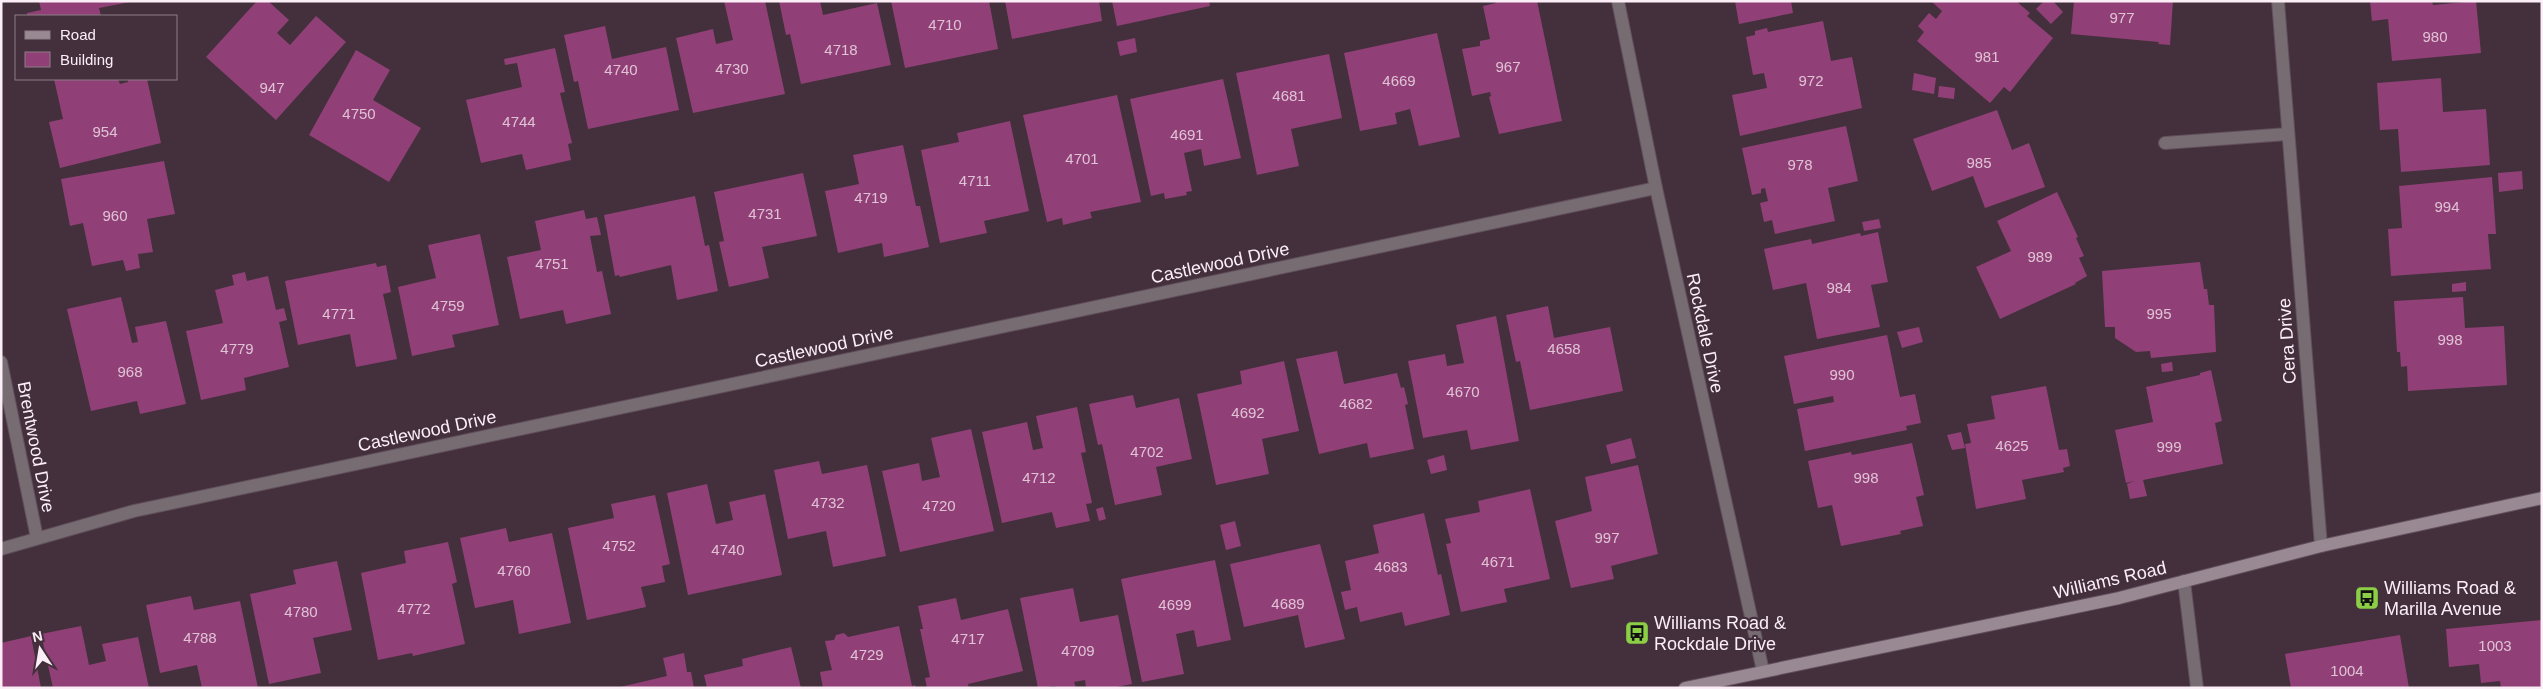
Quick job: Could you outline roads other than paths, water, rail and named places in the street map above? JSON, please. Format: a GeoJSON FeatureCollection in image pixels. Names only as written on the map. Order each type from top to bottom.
{"type":"FeatureCollection","features":[{"type":"Feature","properties":{"kind":"street","name":"Rockdale Drive"},"geometry":{"type":"LineString","coordinates":[[1618,1],[1656,188],[1763,671]]}},
{"type":"Feature","properties":{"kind":"street","name":"Cera Drive"},"geometry":{"type":"LineString","coordinates":[[2278,1],[2321,546]]}},
{"type":"Feature","properties":{"kind":"street"},"geometry":{"type":"LineString","coordinates":[[2165,143],[2288,134]]}},
{"type":"Feature","properties":{"kind":"street","name":"Castlewood Drive"},"geometry":{"type":"LineString","coordinates":[[1,549],[144,509],[1656,188]]}},
{"type":"Feature","properties":{"kind":"street","name":"Brentwood Drive"},"geometry":{"type":"LineString","coordinates":[[1,362],[37,538]]}},
{"type":"Feature","properties":{"kind":"street","name":"Williams Road"},"geometry":{"type":"LineString","coordinates":[[1685,688],[2119,598],[2321,546],[2542,498]]}},
{"type":"Feature","properties":{"kind":"street"},"geometry":{"type":"LineString","coordinates":[[2184,581],[2197,688]]}},
{"type":"Feature","properties":{"kind":"place","name":"Williams Road & Marilla Avenue"},"geometry":{"type":"Point","coordinates":[2367,598]}},
{"type":"Feature","properties":{"kind":"place","name":"Williams Road & Rockdale Drive"},"geometry":{"type":"Point","coordinates":[1637,633]}}]}
